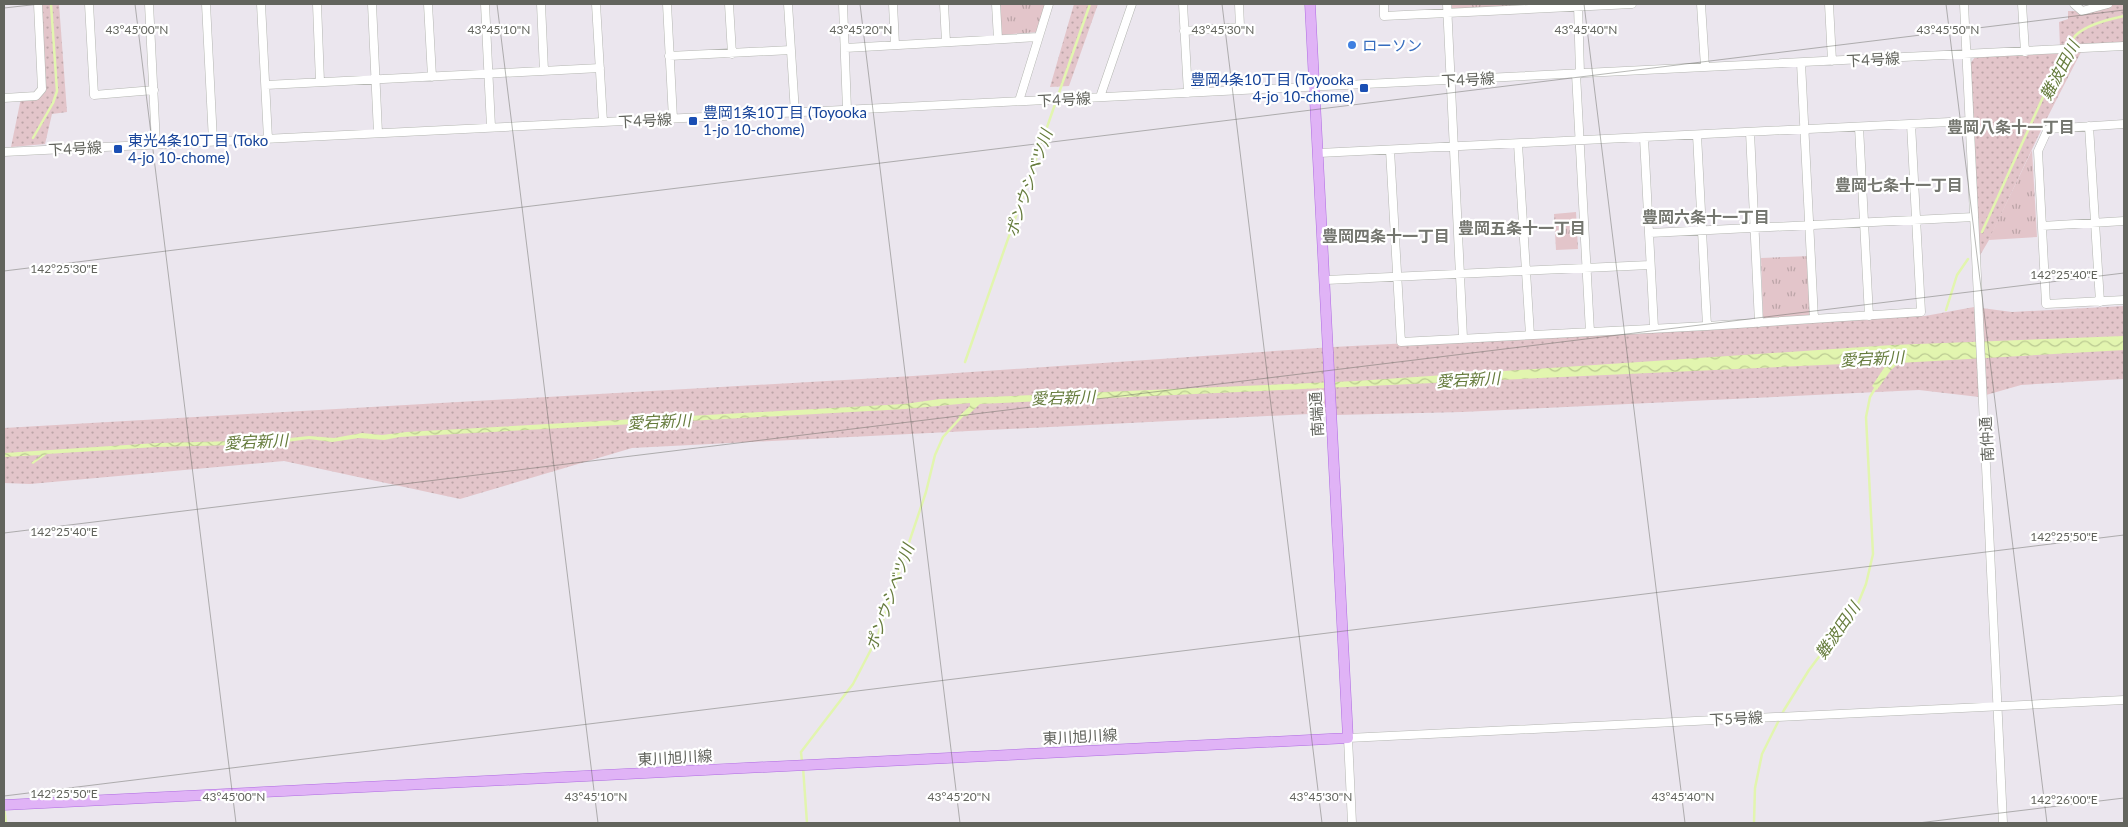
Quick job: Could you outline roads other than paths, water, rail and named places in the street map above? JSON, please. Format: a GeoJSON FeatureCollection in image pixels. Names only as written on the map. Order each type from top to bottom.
{"type":"FeatureCollection","features":[{"type":"Feature","properties":{"kind":"main road","name":"南端通"},"geometry":{"type":"LineString","coordinates":[[1310,4],[1326,280],[1328,356],[1348,738]]}},
{"type":"Feature","properties":{"kind":"main road","name":"東川旭川線"},"geometry":{"type":"LineString","coordinates":[[8,805],[1348,738]]}},
{"type":"Feature","properties":{"kind":"street"},"geometry":{"type":"LineString","coordinates":[[4,98],[36,96],[42,90],[38,4]]}},
{"type":"Feature","properties":{"kind":"street"},"geometry":{"type":"LineString","coordinates":[[89,4],[94,94],[154,90]]}},
{"type":"Feature","properties":{"kind":"street"},"geometry":{"type":"LineString","coordinates":[[149,4],[156,144]]}},
{"type":"Feature","properties":{"kind":"street"},"geometry":{"type":"LineString","coordinates":[[206,4],[213,141]]}},
{"type":"Feature","properties":{"kind":"street"},"geometry":{"type":"LineString","coordinates":[[262,4],[268,139]]}},
{"type":"Feature","properties":{"kind":"street"},"geometry":{"type":"LineString","coordinates":[[317,4],[320,82]]}},
{"type":"Feature","properties":{"kind":"street"},"geometry":{"type":"LineString","coordinates":[[372,4],[378,133]]}},
{"type":"Feature","properties":{"kind":"street"},"geometry":{"type":"LineString","coordinates":[[428,4],[432,77]]}},
{"type":"Feature","properties":{"kind":"street"},"geometry":{"type":"LineString","coordinates":[[485,4],[491,127]]}},
{"type":"Feature","properties":{"kind":"street"},"geometry":{"type":"LineString","coordinates":[[541,4],[544,71]]}},
{"type":"Feature","properties":{"kind":"street"},"geometry":{"type":"LineString","coordinates":[[596,4],[603,122]]}},
{"type":"Feature","properties":{"kind":"street"},"geometry":{"type":"LineString","coordinates":[[667,4],[673,119]]}},
{"type":"Feature","properties":{"kind":"street"},"geometry":{"type":"LineString","coordinates":[[729,4],[732,54]]}},
{"type":"Feature","properties":{"kind":"street"},"geometry":{"type":"LineString","coordinates":[[788,4],[795,113]]}},
{"type":"Feature","properties":{"kind":"street"},"geometry":{"type":"LineString","coordinates":[[843,4],[847,110]]}},
{"type":"Feature","properties":{"kind":"street"},"geometry":{"type":"LineString","coordinates":[[893,4],[895,45]]}},
{"type":"Feature","properties":{"kind":"street"},"geometry":{"type":"LineString","coordinates":[[944,4],[946,42]]}},
{"type":"Feature","properties":{"kind":"street"},"geometry":{"type":"LineString","coordinates":[[996,4],[998,39]]}},
{"type":"Feature","properties":{"kind":"street"},"geometry":{"type":"LineString","coordinates":[[1019,101],[1049,4]]}},
{"type":"Feature","properties":{"kind":"street"},"geometry":{"type":"LineString","coordinates":[[1100,97],[1132,4]]}},
{"type":"Feature","properties":{"kind":"street"},"geometry":{"type":"LineString","coordinates":[[1183,4],[1188,93]]}},
{"type":"Feature","properties":{"kind":"street"},"geometry":{"type":"LineString","coordinates":[[1184,31],[1240,28],[1239,4]]}},
{"type":"Feature","properties":{"kind":"street"},"geometry":{"type":"LineString","coordinates":[[1384,4],[1384,16],[1578,5],[1632,4]]}},
{"type":"Feature","properties":{"kind":"street"},"geometry":{"type":"LineString","coordinates":[[1447,4],[1463,338]]}},
{"type":"Feature","properties":{"kind":"street"},"geometry":{"type":"LineString","coordinates":[[1702,4],[1705,68]]}},
{"type":"Feature","properties":{"kind":"street"},"geometry":{"type":"LineString","coordinates":[[1829,4],[1832,61]]}},
{"type":"Feature","properties":{"kind":"street","name":"南仲通"},"geometry":{"type":"LineString","coordinates":[[1964,4],[2004,823]]}},
{"type":"Feature","properties":{"kind":"street"},"geometry":{"type":"LineString","coordinates":[[2022,4],[2025,52]]}},
{"type":"Feature","properties":{"kind":"street"},"geometry":{"type":"LineString","coordinates":[[2074,4],[2082,11],[2108,4]]}},
{"type":"Feature","properties":{"kind":"street"},"geometry":{"type":"LineString","coordinates":[[1578,5],[1580,140],[1590,332]]}},
{"type":"Feature","properties":{"kind":"street"},"geometry":{"type":"LineString","coordinates":[[845,48],[1038,37]]}},
{"type":"Feature","properties":{"kind":"street","name":"下4号線"},"geometry":{"type":"LineString","coordinates":[[4,152],[2124,46]]}},
{"type":"Feature","properties":{"kind":"street"},"geometry":{"type":"LineString","coordinates":[[670,56],[791,50]]}},
{"type":"Feature","properties":{"kind":"street"},"geometry":{"type":"LineString","coordinates":[[1801,63],[1814,319]]}},
{"type":"Feature","properties":{"kind":"street"},"geometry":{"type":"LineString","coordinates":[[266,85],[600,68]]}},
{"type":"Feature","properties":{"kind":"street"},"geometry":{"type":"LineString","coordinates":[[1319,153],[1970,121]]}},
{"type":"Feature","properties":{"kind":"street"},"geometry":{"type":"LineString","coordinates":[[1390,150],[1401,342],[1759,323],[1921,312],[1911,124]]}},
{"type":"Feature","properties":{"kind":"street"},"geometry":{"type":"LineString","coordinates":[[2124,124],[2048,129],[2038,151],[2046,304],[2124,300]]}},
{"type":"Feature","properties":{"kind":"street"},"geometry":{"type":"LineString","coordinates":[[2089,126],[2100,302]]}},
{"type":"Feature","properties":{"kind":"street"},"geometry":{"type":"LineString","coordinates":[[1859,127],[1869,316]]}},
{"type":"Feature","properties":{"kind":"street"},"geometry":{"type":"LineString","coordinates":[[1750,132],[1759,323]]}},
{"type":"Feature","properties":{"kind":"street"},"geometry":{"type":"LineString","coordinates":[[1697,135],[1707,326]]}},
{"type":"Feature","properties":{"kind":"street"},"geometry":{"type":"LineString","coordinates":[[1644,138],[1654,328]]}},
{"type":"Feature","properties":{"kind":"street"},"geometry":{"type":"LineString","coordinates":[[1518,144],[1524,271],[1530,335]]}},
{"type":"Feature","properties":{"kind":"street"},"geometry":{"type":"LineString","coordinates":[[1650,233],[1974,217]]}},
{"type":"Feature","properties":{"kind":"street"},"geometry":{"type":"LineString","coordinates":[[2042,226],[2124,221]]}},
{"type":"Feature","properties":{"kind":"street"},"geometry":{"type":"LineString","coordinates":[[1326,280],[1650,265]]}},
{"type":"Feature","properties":{"kind":"street","name":"下5号線"},"geometry":{"type":"LineString","coordinates":[[1348,738],[2124,700]]}},
{"type":"Feature","properties":{"kind":"street","name":"南端通"},"geometry":{"type":"LineString","coordinates":[[1348,738],[1352,823]]}},
{"type":"Feature","properties":{"kind":"water","name":"愛宕新川"},"geometry":{"type":"Polygon","coordinates":[[[2124,336],[2124,350],[1899,363],[1891,370],[1877,390],[1872,386],[1888,362],[980,404],[967,416],[958,417],[970,406],[970,403],[905,409],[400,437],[384,440],[359,438],[332,442],[309,439],[272,444],[156,447],[47,454],[33,464],[31,463],[41,455],[4,457],[4,453],[157,443],[271,440],[309,436],[334,438],[362,433],[382,435],[406,432],[904,404],[940,399],[1356,381],[1892,345],[2124,336]]]}},
{"type":"Feature","properties":{"kind":"waterway"},"geometry":{"type":"LineString","coordinates":[[33,138],[53,103],[57,91],[51,4]]}},
{"type":"Feature","properties":{"kind":"waterway","name":"ポンウシベツ川"},"geometry":{"type":"LineString","coordinates":[[965,362],[1090,4]]}},
{"type":"Feature","properties":{"kind":"waterway","name":"難波田川"},"geometry":{"type":"LineString","coordinates":[[1982,232],[2044,95],[2075,36],[2092,25],[2124,16]]}},
{"type":"Feature","properties":{"kind":"waterway","name":"難波田川"},"geometry":{"type":"LineString","coordinates":[[1946,310],[1957,275],[1968,259]]}},
{"type":"Feature","properties":{"kind":"waterway","name":"難波田川"},"geometry":{"type":"LineString","coordinates":[[1754,823],[1755,788],[1762,754],[1784,710],[1809,670],[1857,606],[1866,584],[1873,554],[1866,417],[1870,397],[1876,387]]}},
{"type":"Feature","properties":{"kind":"waterway","name":"ポンウシベツ川"},"geometry":{"type":"LineString","coordinates":[[802,762],[801,752],[853,684],[877,638],[926,492],[935,455],[943,437],[963,415]]}},
{"type":"Feature","properties":{"kind":"waterway","name":"ポンウシベツ川"},"geometry":{"type":"LineString","coordinates":[[803,767],[807,823]]}},
{"type":"Feature","properties":{"kind":"waterway"},"geometry":{"type":"LineString","coordinates":[[4,807],[6,823]]}},
{"type":"Feature","properties":{"kind":"place","name":"ローソン"},"geometry":{"type":"Point","coordinates":[1352,45]}},
{"type":"Feature","properties":{"kind":"place","name":"豊岡4条10丁目 (Toyooka 4-jo 10-chome)"},"geometry":{"type":"Point","coordinates":[1364,88]}},
{"type":"Feature","properties":{"kind":"place","name":"豊岡1条10丁目 (Toyooka 1-jo 10-chome)"},"geometry":{"type":"Point","coordinates":[693,121]}},
{"type":"Feature","properties":{"kind":"place","name":"東光4条10丁目 (Toko 4-jo 10-chome)"},"geometry":{"type":"Point","coordinates":[118,149]}},
{"type":"Feature","properties":{"kind":"district","name":"豊岡八条十一丁目"},"geometry":{"type":"Point","coordinates":[2011,126]}},
{"type":"Feature","properties":{"kind":"district","name":"豊岡七条十一丁目"},"geometry":{"type":"Point","coordinates":[1899,184]}},
{"type":"Feature","properties":{"kind":"district","name":"豊岡六条十一丁目"},"geometry":{"type":"Point","coordinates":[1706,216]}},
{"type":"Feature","properties":{"kind":"district","name":"豊岡五条十一丁目"},"geometry":{"type":"Point","coordinates":[1522,227]}},
{"type":"Feature","properties":{"kind":"district","name":"豊岡四条十一丁目"},"geometry":{"type":"Point","coordinates":[1386,235]}}]}
